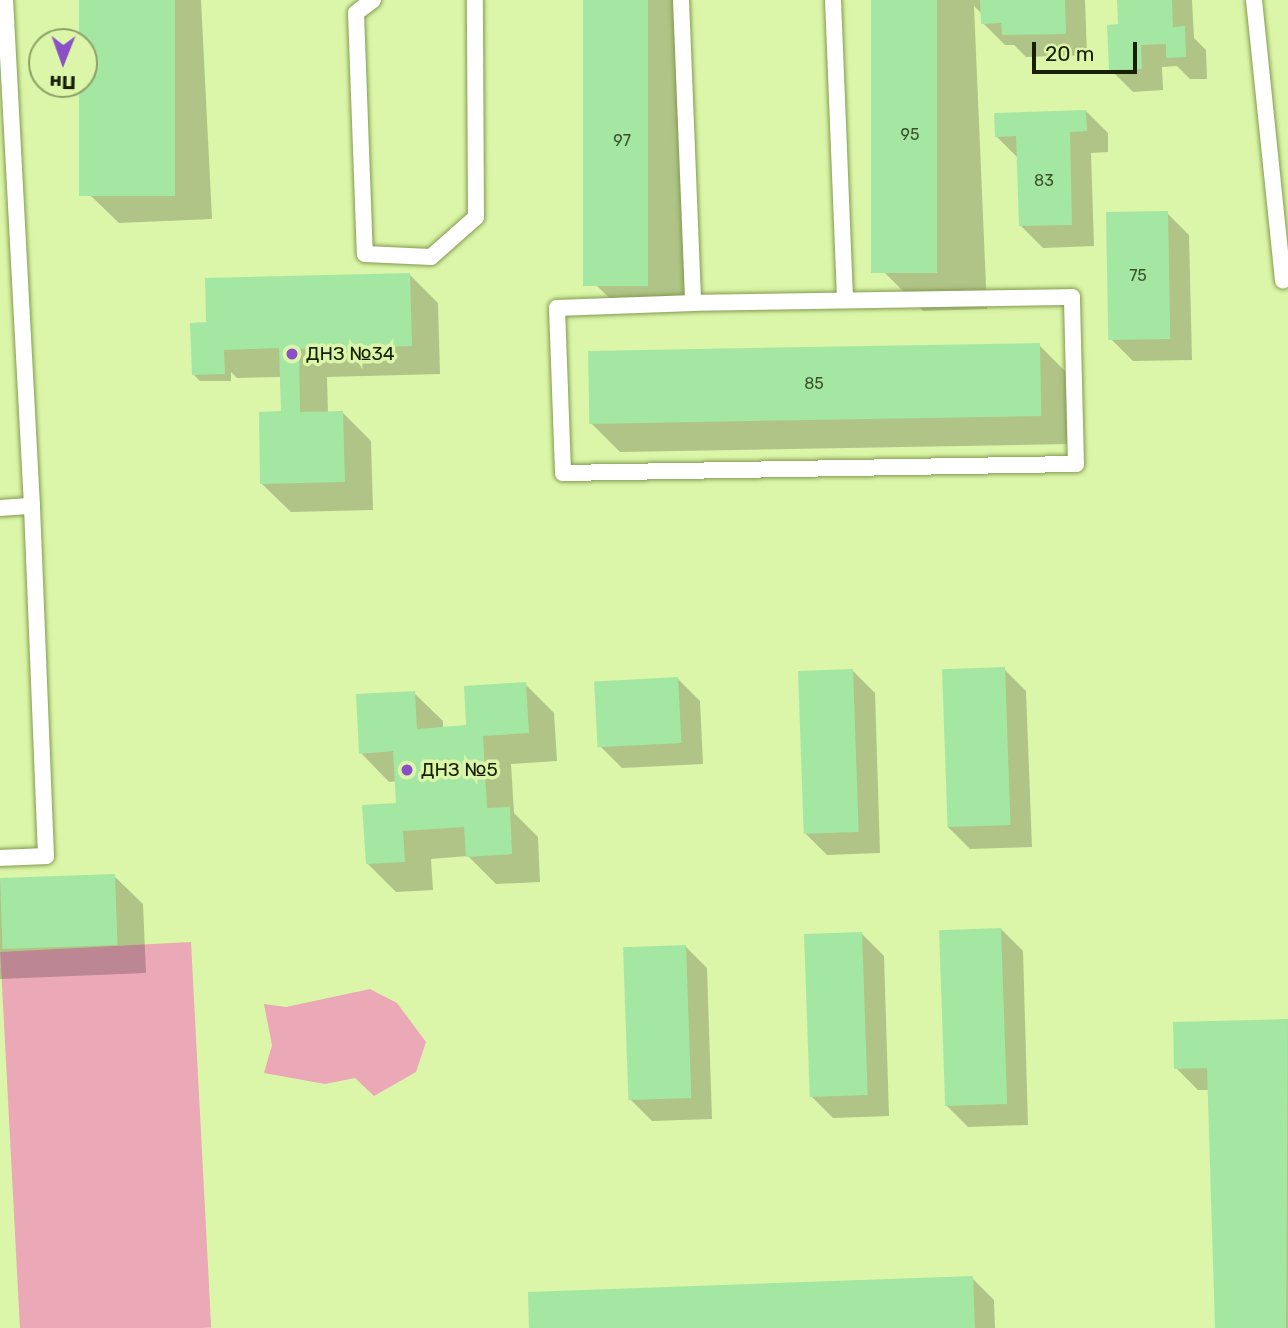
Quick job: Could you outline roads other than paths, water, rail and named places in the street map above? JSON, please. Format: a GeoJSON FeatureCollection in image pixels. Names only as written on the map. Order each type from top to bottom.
{"type":"FeatureCollection","features":[{"type":"Feature","properties":{"kind":"lane"},"geometry":{"type":"LineString","coordinates":[[0,858],[46,856],[32,506],[5,0]]}},
{"type":"Feature","properties":{"kind":"lane"},"geometry":{"type":"LineString","coordinates":[[373,0],[356,13],[365,254],[431,257],[476,217],[475,0]]}},
{"type":"Feature","properties":{"kind":"lane"},"geometry":{"type":"LineString","coordinates":[[681,0],[693,303]]}},
{"type":"Feature","properties":{"kind":"lane"},"geometry":{"type":"LineString","coordinates":[[834,0],[845,300]]}},
{"type":"Feature","properties":{"kind":"lane"},"geometry":{"type":"LineString","coordinates":[[1254,0],[1283,281]]}},
{"type":"Feature","properties":{"kind":"lane"},"geometry":{"type":"LineString","coordinates":[[1072,297],[1076,464],[563,473],[557,308],[693,303],[1072,297]]}},
{"type":"Feature","properties":{"kind":"lane"},"geometry":{"type":"LineString","coordinates":[[0,508],[32,506]]}},
{"type":"Feature","properties":{"kind":"place","name":"ДНЗ №34"},"geometry":{"type":"Point","coordinates":[292,354]}},
{"type":"Feature","properties":{"kind":"place","name":"ДНЗ №5"},"geometry":{"type":"Point","coordinates":[407,770]}}]}
